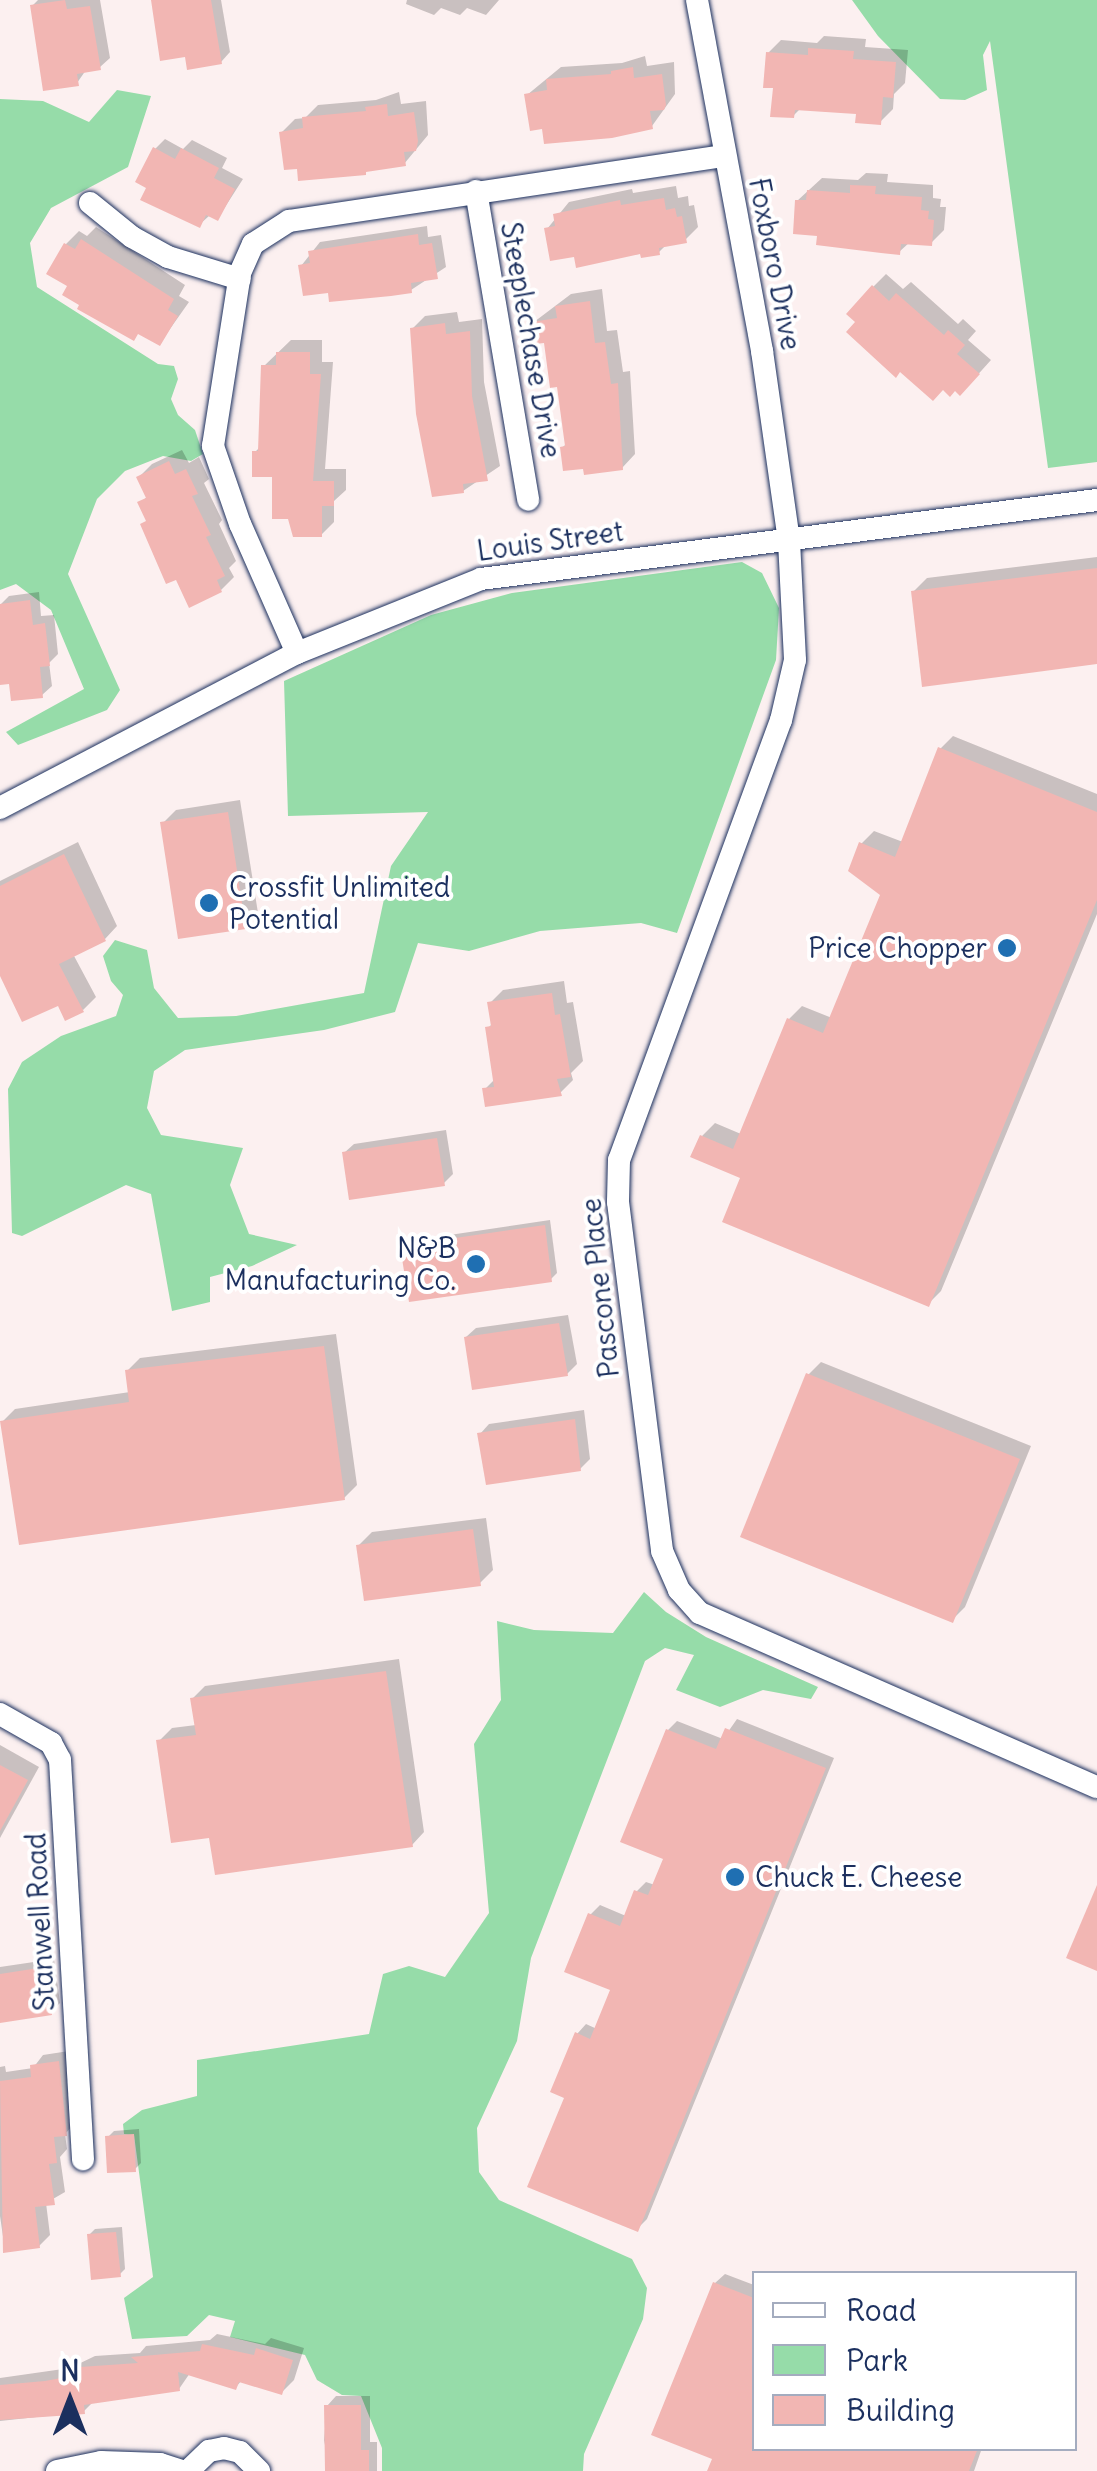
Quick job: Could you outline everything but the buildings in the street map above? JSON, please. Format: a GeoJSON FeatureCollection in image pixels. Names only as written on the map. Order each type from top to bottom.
{"type":"FeatureCollection","features":[{"type":"Feature","properties":{"kind":"street","name":"Foxboro Drive"},"geometry":{"type":"LineString","coordinates":[[696,0],[762,352],[789,541]]}},
{"type":"Feature","properties":{"kind":"street","name":"Steeplechase Drive"},"geometry":{"type":"LineString","coordinates":[[298,653],[240,524],[213,446],[240,279],[253,244],[289,221],[723,156]]}},
{"type":"Feature","properties":{"kind":"street","name":"Steeplechase Drive"},"geometry":{"type":"LineString","coordinates":[[476,191],[528,500]]}},
{"type":"Feature","properties":{"kind":"street"},"geometry":{"type":"LineString","coordinates":[[90,204],[132,237],[168,257],[240,279]]}},
{"type":"Feature","properties":{"kind":"street","name":"Louis Street"},"geometry":{"type":"LineString","coordinates":[[0,806],[298,653],[481,578],[1097,500]]}},
{"type":"Feature","properties":{"kind":"street","name":"Pascone Place"},"geometry":{"type":"LineString","coordinates":[[789,541],[795,660],[781,720],[619,1160],[618,1206],[662,1551],[680,1590],[700,1612],[1097,1787]]}},
{"type":"Feature","properties":{"kind":"street","name":"Stanwell Road"},"geometry":{"type":"LineString","coordinates":[[0,1714],[51,1743],[60,1760],[83,2159]]}},
{"type":"Feature","properties":{"kind":"street"},"geometry":{"type":"LineString","coordinates":[[57,2471],[101,2462],[160,2464],[184,2471],[208,2451],[224,2448],[240,2452],[259,2471]]}},
{"type":"Feature","properties":{"kind":"green space"},"geometry":{"type":"Polygon","coordinates":[[[852,0],[1097,0],[1097,462],[1048,468],[990,41],[983,55],[987,90],[965,100],[940,99],[878,36],[852,0]]]}},
{"type":"Feature","properties":{"kind":"green space"},"geometry":{"type":"Polygon","coordinates":[[[117,90],[151,96],[128,167],[51,208],[30,243],[37,287],[158,364],[174,366],[178,379],[171,399],[178,415],[195,430],[203,454],[191,461],[163,456],[125,471],[97,499],[68,574],[120,690],[107,710],[18,745],[6,732],[84,689],[51,610],[16,584],[0,590],[0,99],[43,101],[89,122],[117,90]]]}},
{"type":"Feature","properties":{"kind":"green space"},"geometry":{"type":"Polygon","coordinates":[[[742,562],[762,573],[779,608],[776,660],[677,933],[641,923],[540,931],[469,951],[418,943],[395,1012],[324,1030],[185,1050],[154,1071],[147,1108],[161,1135],[243,1148],[230,1185],[249,1234],[297,1245],[252,1266],[210,1277],[210,1302],[172,1311],[151,1194],[126,1185],[22,1236],[12,1233],[8,1089],[22,1062],[61,1036],[116,1016],[123,995],[111,981],[103,956],[115,940],[147,950],[154,988],[178,1018],[236,1016],[364,993],[391,866],[428,812],[288,816],[284,681],[431,615],[512,593],[742,562]]]}},
{"type":"Feature","properties":{"kind":"green space"},"geometry":{"type":"Polygon","coordinates":[[[644,1592],[666,1612],[706,1637],[818,1687],[811,1699],[763,1690],[720,1707],[676,1690],[694,1655],[665,1648],[645,1661],[531,1958],[517,2041],[477,2128],[479,2172],[499,2200],[632,2259],[647,2288],[643,2319],[584,2454],[583,2471],[382,2471],[382,2448],[361,2396],[342,2395],[317,2380],[305,2355],[230,2337],[235,2321],[209,2315],[187,2336],[132,2339],[124,2298],[153,2277],[134,2135],[124,2134],[123,2124],[142,2110],[197,2096],[197,2060],[369,2034],[383,1974],[409,1966],[445,1977],[489,1913],[474,1744],[501,1700],[497,1621],[534,1630],[613,1633],[644,1592]]]}},
{"type":"Feature","properties":{"kind":"place","name":"Crossfit Unlimited Potential"},"geometry":{"type":"Point","coordinates":[209,903]}},
{"type":"Feature","properties":{"kind":"place","name":"Price Chopper"},"geometry":{"type":"Point","coordinates":[1007,948]}},
{"type":"Feature","properties":{"kind":"place","name":"N&B Manufacturing Co."},"geometry":{"type":"Point","coordinates":[476,1264]}},
{"type":"Feature","properties":{"kind":"place","name":"Chuck E. Cheese"},"geometry":{"type":"Point","coordinates":[735,1877]}}]}
